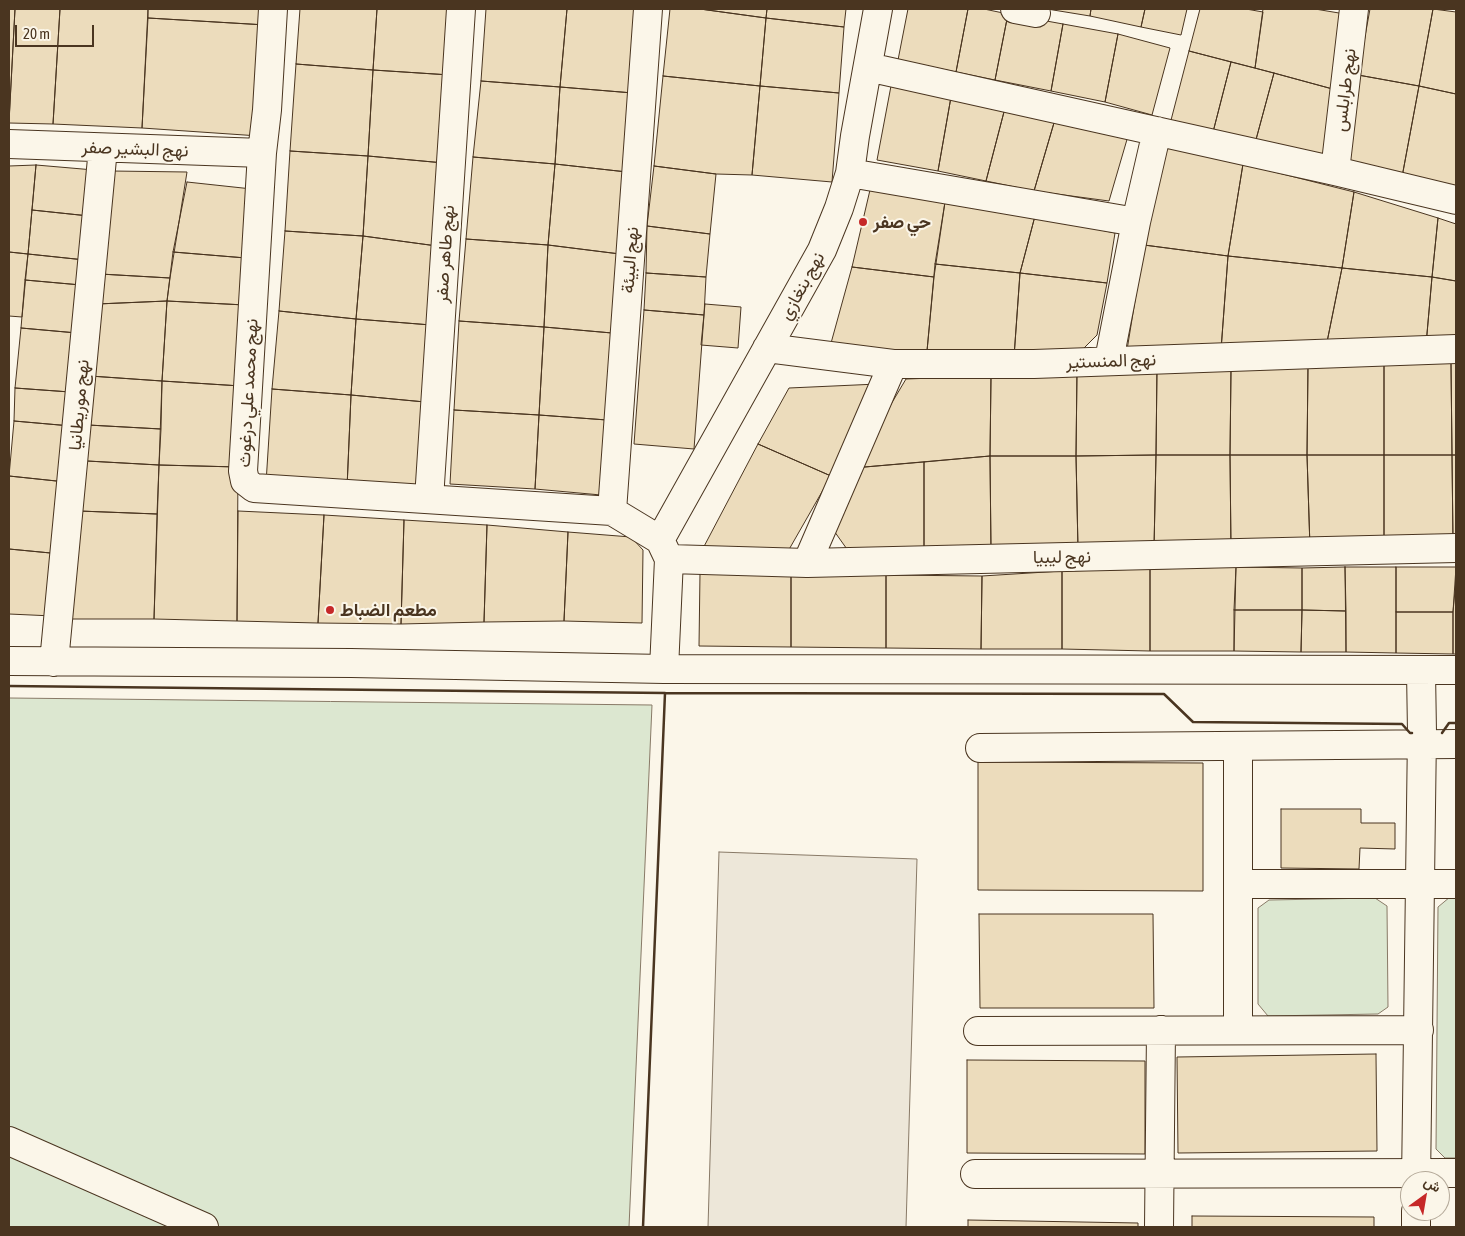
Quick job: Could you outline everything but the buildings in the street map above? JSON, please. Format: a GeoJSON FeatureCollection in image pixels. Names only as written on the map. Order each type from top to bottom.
{"type":"FeatureCollection","features":[{"type":"Feature","properties":{"kind":"street","name":"نهج محمد علي درغوث"},"geometry":{"type":"LineString","coordinates":[[273,9],[267,110],[262,153],[243,472],[245,481],[254,488],[612,511],[664,550]]}},
{"type":"Feature","properties":{"kind":"street","name":"نهج طاهر صفر"},"geometry":{"type":"LineString","coordinates":[[428,498],[461,9]]}},
{"type":"Feature","properties":{"kind":"street","name":"نهج البيئة"},"geometry":{"type":"LineString","coordinates":[[612,511],[648,9]]}},
{"type":"Feature","properties":{"kind":"street","name":"نهج بنغازي"},"geometry":{"type":"LineString","coordinates":[[664,669],[664,550],[767,348],[822,250],[840,208],[850,173],[878,9]]}},
{"type":"Feature","properties":{"kind":"street","name":"نهج طرابلس"},"geometry":{"type":"LineString","coordinates":[[1335,171],[1354,9]]}},
{"type":"Feature","properties":{"kind":"street"},"geometry":{"type":"LineString","coordinates":[[868,67],[1335,171],[1456,200]]}},
{"type":"Feature","properties":{"kind":"street"},"geometry":{"type":"LineString","coordinates":[[1109,360],[1136,222],[1158,131]]}},
{"type":"Feature","properties":{"kind":"street","name":"نهج البشير صفر"},"geometry":{"type":"LineString","coordinates":[[9,144],[262,153]]}},
{"type":"Feature","properties":{"kind":"street","name":"نهج موريطانيا"},"geometry":{"type":"LineString","coordinates":[[54,662],[103,148]]}},
{"type":"Feature","properties":{"kind":"street"},"geometry":{"type":"LineString","coordinates":[[850,173],[1136,222]]}},
{"type":"Feature","properties":{"kind":"street","name":"نهج المنستير"},"geometry":{"type":"LineString","coordinates":[[767,348],[893,364],[1034,364],[1456,349]]}},
{"type":"Feature","properties":{"kind":"street"},"geometry":{"type":"LineString","coordinates":[[807,563],[893,364]]}},
{"type":"Feature","properties":{"kind":"street","name":"نهج ليبيا"},"geometry":{"type":"LineString","coordinates":[[664,550],[807,563],[1456,548]]}},
{"type":"Feature","properties":{"kind":"street"},"geometry":{"type":"LineString","coordinates":[[9,661],[351,663],[664,669],[1456,670]]}},
{"type":"Feature","properties":{"kind":"street"},"geometry":{"type":"LineString","coordinates":[[1416,1171],[1422,671]]}},
{"type":"Feature","properties":{"kind":"street"},"geometry":{"type":"LineString","coordinates":[[980,748],[1422,746],[1456,744]]}},
{"type":"Feature","properties":{"kind":"street"},"geometry":{"type":"LineString","coordinates":[[1238,746],[1238,1030]]}},
{"type":"Feature","properties":{"kind":"street"},"geometry":{"type":"LineString","coordinates":[[1238,884],[1456,884]]}},
{"type":"Feature","properties":{"kind":"street"},"geometry":{"type":"LineString","coordinates":[[1159,1227],[1161,1030]]}},
{"type":"Feature","properties":{"kind":"street"},"geometry":{"type":"LineString","coordinates":[[978,1031],[1418,1030]]}},
{"type":"Feature","properties":{"kind":"street"},"geometry":{"type":"LineString","coordinates":[[9,1141],[204,1227]]}},
{"type":"Feature","properties":{"kind":"street"},"geometry":{"type":"LineString","coordinates":[[975,1174],[1159,1173],[1400,1177]]}},
{"type":"Feature","properties":{"kind":"green space"},"geometry":{"type":"Polygon","coordinates":[[[9,698],[652,705],[629,1227],[9,1227],[9,698]]]}},
{"type":"Feature","properties":{"kind":"green space"},"geometry":{"type":"Polygon","coordinates":[[[1450,897],[1456,897],[1456,1158],[1445,1158],[1436,1149],[1438,907],[1450,897]]]}},
{"type":"Feature","properties":{"kind":"green space"},"geometry":{"type":"Polygon","coordinates":[[[1375,898],[1387,906],[1388,1007],[1378,1014],[1268,1016],[1258,1004],[1258,908],[1269,900],[1375,898]]]}},
{"type":"Feature","properties":{"kind":"shaded area"},"geometry":{"type":"Polygon","coordinates":[[[719,852],[917,859],[906,1227],[708,1227],[719,852]]]}},
{"type":"Feature","properties":{"kind":"wall"},"geometry":{"type":"LineString","coordinates":[[9,686],[665,693],[643,1227]]}},
{"type":"Feature","properties":{"kind":"wall"},"geometry":{"type":"LineString","coordinates":[[665,693],[1164,694],[1193,722],[1402,724],[1412,733]]}},
{"type":"Feature","properties":{"kind":"wall"},"geometry":{"type":"LineString","coordinates":[[1442,733],[1449,723],[1456,723]]}},
{"type":"Feature","properties":{"kind":"place","name":"حي صفر"},"geometry":{"type":"Point","coordinates":[863,222]}},
{"type":"Feature","properties":{"kind":"place","name":"مطعم الضباط"},"geometry":{"type":"Point","coordinates":[330,610]}}]}
